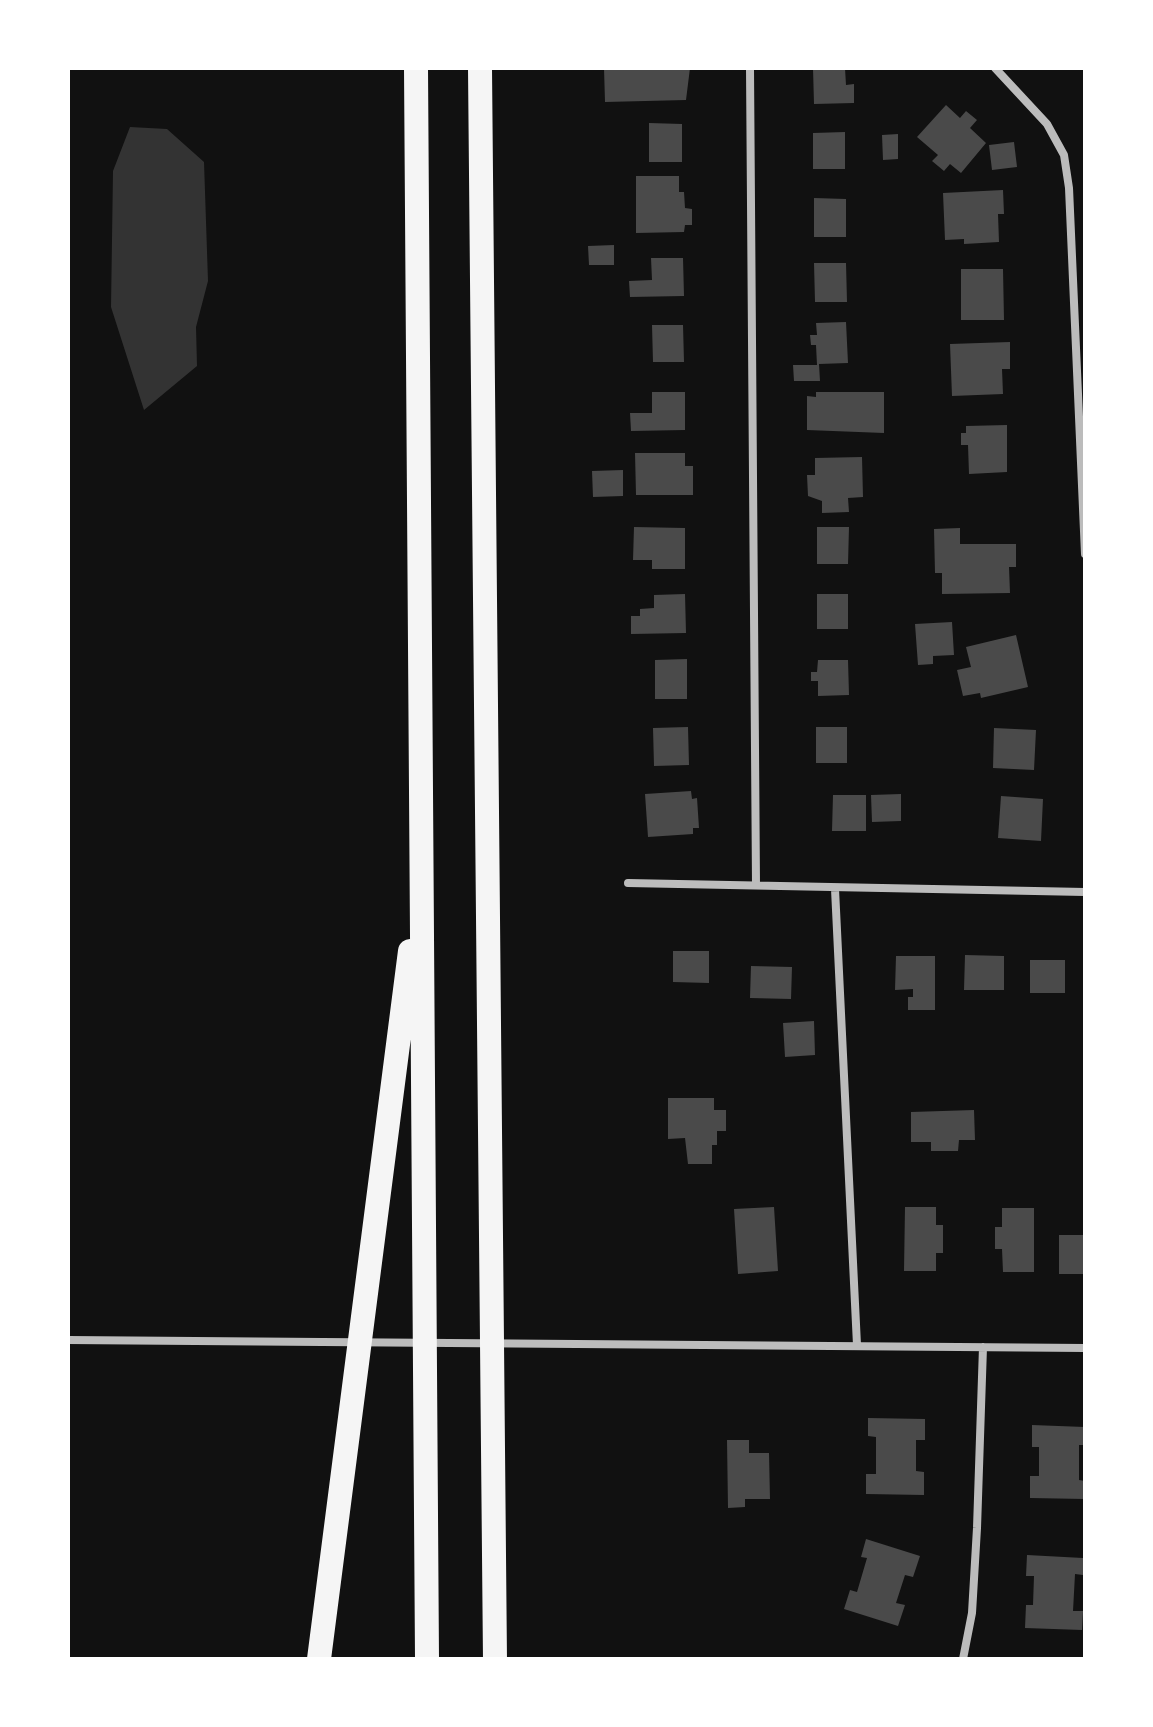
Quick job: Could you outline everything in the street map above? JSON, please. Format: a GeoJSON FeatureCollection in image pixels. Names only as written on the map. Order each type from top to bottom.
{"type":"FeatureCollection","features":[{"type":"Feature","properties":{"kind":"highway"},"geometry":{"type":"LineString","coordinates":[[416,68],[427,1659]]}},
{"type":"Feature","properties":{"kind":"highway"},"geometry":{"type":"LineString","coordinates":[[480,68],[495,1659]]}},
{"type":"Feature","properties":{"kind":"highway"},"geometry":{"type":"LineString","coordinates":[[319,1659],[421,862]]}},
{"type":"Feature","properties":{"kind":"street"},"geometry":{"type":"LineString","coordinates":[[750,68],[756,884]]}},
{"type":"Feature","properties":{"kind":"street"},"geometry":{"type":"LineString","coordinates":[[995,68],[1047,124],[1064,155],[1069,188],[1085,554]]}},
{"type":"Feature","properties":{"kind":"street"},"geometry":{"type":"LineString","coordinates":[[628,883],[1085,892]]}},
{"type":"Feature","properties":{"kind":"street"},"geometry":{"type":"LineString","coordinates":[[835,889],[857,1345]]}},
{"type":"Feature","properties":{"kind":"street"},"geometry":{"type":"LineString","coordinates":[[68,1340],[1085,1348]]}},
{"type":"Feature","properties":{"kind":"street"},"geometry":{"type":"LineString","coordinates":[[963,1659],[972,1613],[976,1557],[983,1347]]}},
{"type":"Feature","properties":{"kind":"shaded area"},"geometry":{"type":"Polygon","coordinates":[[[130,127],[167,129],[204,162],[208,281],[196,327],[197,366],[144,410],[111,307],[113,171],[130,127]]]}},
{"type":"Feature","properties":{"kind":"building"},"geometry":{"type":"Polygon","coordinates":[[[604,68],[690,68],[686,100],[605,102],[604,68]]]}},
{"type":"Feature","properties":{"kind":"building"},"geometry":{"type":"Polygon","coordinates":[[[813,68],[845,68],[846,85],[854,84],[854,103],[814,104],[813,68]]]}},
{"type":"Feature","properties":{"kind":"building"},"geometry":{"type":"Polygon","coordinates":[[[946,105],[960,118],[966,111],[977,120],[970,128],[986,143],[961,173],[950,164],[944,171],[932,161],[938,155],[917,137],[946,105]]]}},
{"type":"Feature","properties":{"kind":"building"},"geometry":{"type":"Polygon","coordinates":[[[649,123],[682,124],[682,162],[649,162],[649,123]]]}},
{"type":"Feature","properties":{"kind":"building"},"geometry":{"type":"Polygon","coordinates":[[[845,132],[845,169],[813,169],[813,133],[845,132]]]}},
{"type":"Feature","properties":{"kind":"building"},"geometry":{"type":"Polygon","coordinates":[[[898,134],[898,159],[883,160],[882,135],[898,134]]]}},
{"type":"Feature","properties":{"kind":"building"},"geometry":{"type":"Polygon","coordinates":[[[1014,142],[1017,167],[992,170],[989,145],[1014,142]]]}},
{"type":"Feature","properties":{"kind":"building"},"geometry":{"type":"Polygon","coordinates":[[[636,176],[679,176],[679,192],[684,192],[685,208],[692,209],[692,225],[685,225],[684,232],[636,233],[636,176]]]}},
{"type":"Feature","properties":{"kind":"building"},"geometry":{"type":"Polygon","coordinates":[[[1003,190],[1004,214],[998,214],[999,242],[964,244],[964,239],[945,240],[943,193],[1003,190]]]}},
{"type":"Feature","properties":{"kind":"building"},"geometry":{"type":"Polygon","coordinates":[[[814,198],[846,199],[846,237],[814,237],[814,198]]]}},
{"type":"Feature","properties":{"kind":"building"},"geometry":{"type":"Polygon","coordinates":[[[614,245],[614,265],[589,265],[588,246],[614,245]]]}},
{"type":"Feature","properties":{"kind":"building"},"geometry":{"type":"Polygon","coordinates":[[[651,258],[683,258],[684,296],[630,297],[629,281],[652,280],[651,258]]]}},
{"type":"Feature","properties":{"kind":"building"},"geometry":{"type":"Polygon","coordinates":[[[814,263],[846,263],[847,302],[815,302],[814,263]]]}},
{"type":"Feature","properties":{"kind":"building"},"geometry":{"type":"Polygon","coordinates":[[[961,269],[1003,269],[1004,320],[961,320],[961,269]]]}},
{"type":"Feature","properties":{"kind":"building"},"geometry":{"type":"Polygon","coordinates":[[[846,322],[848,363],[819,364],[820,381],[794,381],[793,365],[817,365],[816,345],[811,345],[810,335],[817,335],[816,323],[846,322]]]}},
{"type":"Feature","properties":{"kind":"building"},"geometry":{"type":"Polygon","coordinates":[[[652,325],[683,325],[684,362],[653,362],[652,325]]]}},
{"type":"Feature","properties":{"kind":"building"},"geometry":{"type":"Polygon","coordinates":[[[1010,342],[1010,369],[1002,369],[1003,394],[952,396],[950,344],[1010,342]]]}},
{"type":"Feature","properties":{"kind":"building"},"geometry":{"type":"Polygon","coordinates":[[[652,392],[685,392],[685,430],[631,431],[630,413],[652,413],[652,392]]]}},
{"type":"Feature","properties":{"kind":"building"},"geometry":{"type":"Polygon","coordinates":[[[816,392],[884,392],[884,433],[807,430],[807,396],[816,397],[816,392]]]}},
{"type":"Feature","properties":{"kind":"building"},"geometry":{"type":"Polygon","coordinates":[[[1007,425],[1007,472],[969,474],[968,445],[961,445],[961,433],[966,433],[966,426],[1007,425]]]}},
{"type":"Feature","properties":{"kind":"building"},"geometry":{"type":"Polygon","coordinates":[[[635,453],[685,453],[685,466],[693,466],[693,495],[636,495],[635,453]]]}},
{"type":"Feature","properties":{"kind":"building"},"geometry":{"type":"Polygon","coordinates":[[[862,457],[863,497],[848,498],[849,512],[822,513],[822,501],[808,496],[807,475],[815,475],[815,458],[862,457]]]}},
{"type":"Feature","properties":{"kind":"building"},"geometry":{"type":"Polygon","coordinates":[[[623,470],[623,496],[593,497],[592,471],[623,470]]]}},
{"type":"Feature","properties":{"kind":"building"},"geometry":{"type":"Polygon","coordinates":[[[634,527],[685,528],[685,569],[652,569],[652,560],[633,560],[634,527]]]}},
{"type":"Feature","properties":{"kind":"building"},"geometry":{"type":"Polygon","coordinates":[[[817,527],[849,527],[848,564],[817,564],[817,527]]]}},
{"type":"Feature","properties":{"kind":"building"},"geometry":{"type":"Polygon","coordinates":[[[960,528],[960,544],[1016,544],[1016,567],[1009,567],[1010,593],[942,594],[942,573],[935,573],[934,529],[960,528]]]}},
{"type":"Feature","properties":{"kind":"building"},"geometry":{"type":"Polygon","coordinates":[[[685,594],[686,633],[631,634],[631,616],[640,616],[640,609],[654,608],[654,595],[685,594]]]}},
{"type":"Feature","properties":{"kind":"building"},"geometry":{"type":"Polygon","coordinates":[[[817,594],[848,594],[848,629],[817,629],[817,594]]]}},
{"type":"Feature","properties":{"kind":"building"},"geometry":{"type":"Polygon","coordinates":[[[952,622],[954,655],[933,656],[933,664],[918,665],[915,624],[952,622]]]}},
{"type":"Feature","properties":{"kind":"building"},"geometry":{"type":"Polygon","coordinates":[[[1016,635],[1028,687],[981,698],[980,693],[963,696],[957,670],[971,667],[966,647],[1016,635]]]}},
{"type":"Feature","properties":{"kind":"building"},"geometry":{"type":"Polygon","coordinates":[[[687,659],[687,699],[655,699],[655,660],[687,659]]]}},
{"type":"Feature","properties":{"kind":"building"},"geometry":{"type":"Polygon","coordinates":[[[818,660],[848,660],[849,695],[818,696],[818,681],[811,681],[811,672],[817,672],[818,660]]]}},
{"type":"Feature","properties":{"kind":"building"},"geometry":{"type":"Polygon","coordinates":[[[688,727],[689,765],[654,766],[653,728],[688,727]]]}},
{"type":"Feature","properties":{"kind":"building"},"geometry":{"type":"Polygon","coordinates":[[[816,727],[847,727],[847,763],[816,763],[816,727]]]}},
{"type":"Feature","properties":{"kind":"building"},"geometry":{"type":"Polygon","coordinates":[[[994,728],[1036,730],[1034,770],[993,768],[994,728]]]}},
{"type":"Feature","properties":{"kind":"building"},"geometry":{"type":"Polygon","coordinates":[[[691,791],[692,799],[697,798],[699,828],[693,828],[693,834],[648,837],[645,794],[691,791]]]}},
{"type":"Feature","properties":{"kind":"building"},"geometry":{"type":"Polygon","coordinates":[[[901,794],[901,821],[872,822],[871,795],[901,794]]]}},
{"type":"Feature","properties":{"kind":"building"},"geometry":{"type":"Polygon","coordinates":[[[833,795],[866,795],[866,831],[832,831],[833,795]]]}},
{"type":"Feature","properties":{"kind":"building"},"geometry":{"type":"Polygon","coordinates":[[[1001,796],[1043,799],[1041,841],[998,838],[1001,796]]]}},
{"type":"Feature","properties":{"kind":"building"},"geometry":{"type":"Polygon","coordinates":[[[673,951],[709,951],[709,983],[673,982],[673,951]]]}},
{"type":"Feature","properties":{"kind":"building"},"geometry":{"type":"Polygon","coordinates":[[[965,955],[1004,956],[1004,990],[964,990],[965,955]]]}},
{"type":"Feature","properties":{"kind":"building"},"geometry":{"type":"Polygon","coordinates":[[[896,956],[935,956],[935,1010],[908,1010],[908,997],[913,997],[913,989],[895,990],[896,956]]]}},
{"type":"Feature","properties":{"kind":"building"},"geometry":{"type":"Polygon","coordinates":[[[1030,960],[1065,960],[1065,993],[1030,993],[1030,960]]]}},
{"type":"Feature","properties":{"kind":"building"},"geometry":{"type":"Polygon","coordinates":[[[751,966],[792,967],[791,999],[750,998],[751,966]]]}},
{"type":"Feature","properties":{"kind":"building"},"geometry":{"type":"Polygon","coordinates":[[[814,1021],[815,1055],[785,1057],[783,1023],[814,1021]]]}},
{"type":"Feature","properties":{"kind":"building"},"geometry":{"type":"Polygon","coordinates":[[[668,1098],[714,1098],[714,1110],[726,1110],[726,1131],[717,1131],[717,1145],[712,1145],[712,1164],[688,1164],[685,1138],[668,1139],[668,1098]]]}},
{"type":"Feature","properties":{"kind":"building"},"geometry":{"type":"Polygon","coordinates":[[[974,1110],[975,1140],[959,1140],[958,1151],[931,1151],[931,1142],[911,1142],[911,1112],[974,1110]]]}},
{"type":"Feature","properties":{"kind":"building"},"geometry":{"type":"Polygon","coordinates":[[[774,1207],[778,1271],[738,1274],[734,1209],[774,1207]]]}},
{"type":"Feature","properties":{"kind":"building"},"geometry":{"type":"Polygon","coordinates":[[[905,1207],[936,1207],[936,1225],[943,1225],[943,1253],[936,1253],[936,1271],[904,1271],[905,1207]]]}},
{"type":"Feature","properties":{"kind":"building"},"geometry":{"type":"Polygon","coordinates":[[[1002,1208],[1034,1208],[1034,1272],[1003,1272],[1002,1249],[995,1249],[995,1227],[1002,1227],[1002,1208]]]}},
{"type":"Feature","properties":{"kind":"building"},"geometry":{"type":"Polygon","coordinates":[[[1059,1235],[1085,1235],[1085,1274],[1059,1274],[1059,1235]]]}},
{"type":"Feature","properties":{"kind":"building"},"geometry":{"type":"Polygon","coordinates":[[[868,1418],[925,1419],[925,1440],[916,1440],[916,1471],[924,1472],[924,1495],[866,1494],[866,1474],[876,1474],[876,1437],[868,1436],[868,1418]]]}},
{"type":"Feature","properties":{"kind":"building"},"geometry":{"type":"Polygon","coordinates":[[[1032,1425],[1085,1427],[1085,1445],[1079,1445],[1079,1480],[1085,1481],[1085,1499],[1030,1498],[1030,1476],[1039,1476],[1039,1447],[1032,1447],[1032,1425]]]}},
{"type":"Feature","properties":{"kind":"building"},"geometry":{"type":"Polygon","coordinates":[[[727,1440],[749,1440],[749,1453],[769,1453],[770,1499],[745,1499],[745,1507],[728,1508],[727,1440]]]}},
{"type":"Feature","properties":{"kind":"building"},"geometry":{"type":"Polygon","coordinates":[[[866,1539],[920,1556],[913,1577],[905,1575],[896,1603],[905,1605],[898,1626],[844,1609],[850,1590],[857,1592],[867,1558],[861,1557],[866,1539]]]}},
{"type":"Feature","properties":{"kind":"building"},"geometry":{"type":"Polygon","coordinates":[[[1027,1555],[1083,1558],[1083,1575],[1075,1574],[1073,1611],[1083,1611],[1082,1630],[1025,1628],[1026,1605],[1033,1605],[1034,1576],[1026,1576],[1027,1555]]]}}]}
